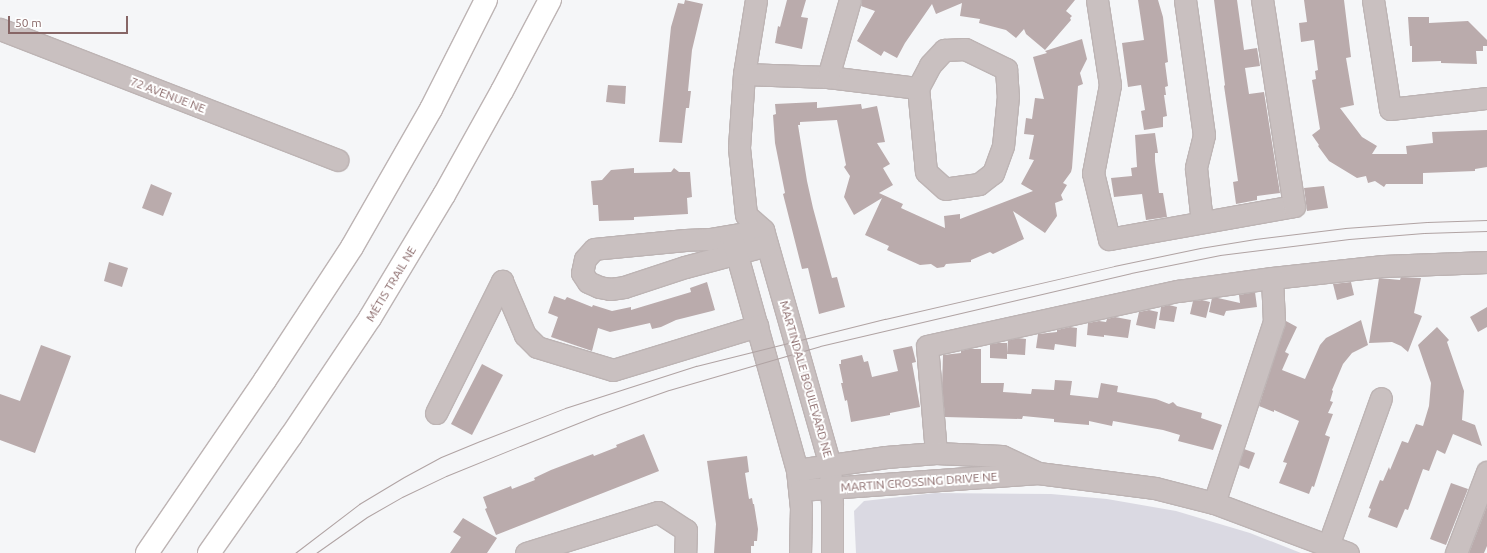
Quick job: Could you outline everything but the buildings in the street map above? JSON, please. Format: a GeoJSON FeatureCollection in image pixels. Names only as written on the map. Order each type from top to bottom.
{"type":"FeatureCollection","features":[{"type":"Feature","properties":{"kind":"main road"},"geometry":{"type":"LineString","coordinates":[[147,553],[265,380],[352,247],[431,110],[486,0]]}},
{"type":"Feature","properties":{"kind":"main road","name":"MÉTIS TRAIL NE"},"geometry":{"type":"LineString","coordinates":[[209,553],[291,436],[370,318],[448,188],[550,0]]}},
{"type":"Feature","properties":{"kind":"street"},"geometry":{"type":"LineString","coordinates":[[756,0],[744,74],[739,148],[746,215],[734,245],[797,470],[800,490],[800,553]]}},
{"type":"Feature","properties":{"kind":"street"},"geometry":{"type":"LineString","coordinates":[[828,77],[850,0]]}},
{"type":"Feature","properties":{"kind":"street"},"geometry":{"type":"LineString","coordinates":[[1097,0],[1110,85],[1093,173],[1109,238],[1294,206],[1262,0]]}},
{"type":"Feature","properties":{"kind":"street"},"geometry":{"type":"LineString","coordinates":[[1185,0],[1204,135],[1196,168],[1202,222]]}},
{"type":"Feature","properties":{"kind":"street"},"geometry":{"type":"LineString","coordinates":[[1373,0],[1390,109],[1487,98]]}},
{"type":"Feature","properties":{"kind":"street","name":"72 AVENUE NE"},"geometry":{"type":"LineString","coordinates":[[0,29],[337,160]]}},
{"type":"Feature","properties":{"kind":"street"},"geometry":{"type":"LineString","coordinates":[[965,49],[1006,69],[1008,96],[1003,146],[993,174],[979,184],[945,189],[926,172],[918,88],[930,65],[944,50],[965,49]]}},
{"type":"Feature","properties":{"kind":"street"},"geometry":{"type":"LineString","coordinates":[[744,74],[828,77],[918,88]]}},
{"type":"Feature","properties":{"kind":"street"},"geometry":{"type":"LineString","coordinates":[[734,245],[685,267],[624,288],[610,289],[595,285],[588,282],[582,273],[585,259],[594,249],[734,245],[765,238],[746,215]]}},
{"type":"Feature","properties":{"kind":"street","name":"MARTINDALE BOULEVARD NE"},"geometry":{"type":"LineString","coordinates":[[765,238],[830,465],[832,487],[832,553]]}},
{"type":"Feature","properties":{"kind":"street"},"geometry":{"type":"LineString","coordinates":[[936,453],[927,346],[1178,291],[1272,278],[1383,266],[1487,262]]}},
{"type":"Feature","properties":{"kind":"street"},"geometry":{"type":"LineString","coordinates":[[1214,502],[1274,322],[1272,278]]}},
{"type":"Feature","properties":{"kind":"street"},"geometry":{"type":"LineString","coordinates":[[436,413],[502,282],[525,335],[537,347],[613,370],[757,326]]}},
{"type":"Feature","properties":{"kind":"street"},"geometry":{"type":"LineString","coordinates":[[1328,546],[1381,398]]}},
{"type":"Feature","properties":{"kind":"street","name":"MARTIN CROSSING DRIVE NE"},"geometry":{"type":"LineString","coordinates":[[797,470],[936,453],[1002,456],[1038,473]]}},
{"type":"Feature","properties":{"kind":"street"},"geometry":{"type":"LineString","coordinates":[[1456,553],[1487,472]]}},
{"type":"Feature","properties":{"kind":"street","name":"MARTIN CROSSING DRIVE NE"},"geometry":{"type":"LineString","coordinates":[[800,490],[1038,473],[1155,488],[1214,502],[1348,553]]}},
{"type":"Feature","properties":{"kind":"street"},"geometry":{"type":"LineString","coordinates":[[526,553],[658,512],[686,530],[685,553]]}},
{"type":"Feature","properties":{"kind":"shaded area"},"geometry":{"type":"Polygon","coordinates":[[[935,493],[1051,494],[1107,499],[1176,511],[1250,533],[1301,553],[856,553],[854,511],[864,501],[935,493]]]}},
{"type":"Feature","properties":{"kind":"tram line"},"geometry":{"type":"LineString","coordinates":[[295,553],[359,504],[441,457],[565,408],[696,366],[885,319],[1114,266],[1200,248],[1255,239],[1345,228],[1427,222],[1487,220]]}},
{"type":"Feature","properties":{"kind":"tram line"},"geometry":{"type":"LineString","coordinates":[[316,553],[367,517],[402,497],[446,476],[598,415],[669,390],[820,346],[1131,273],[1220,255],[1349,239],[1424,233],[1487,231]]}}]}
